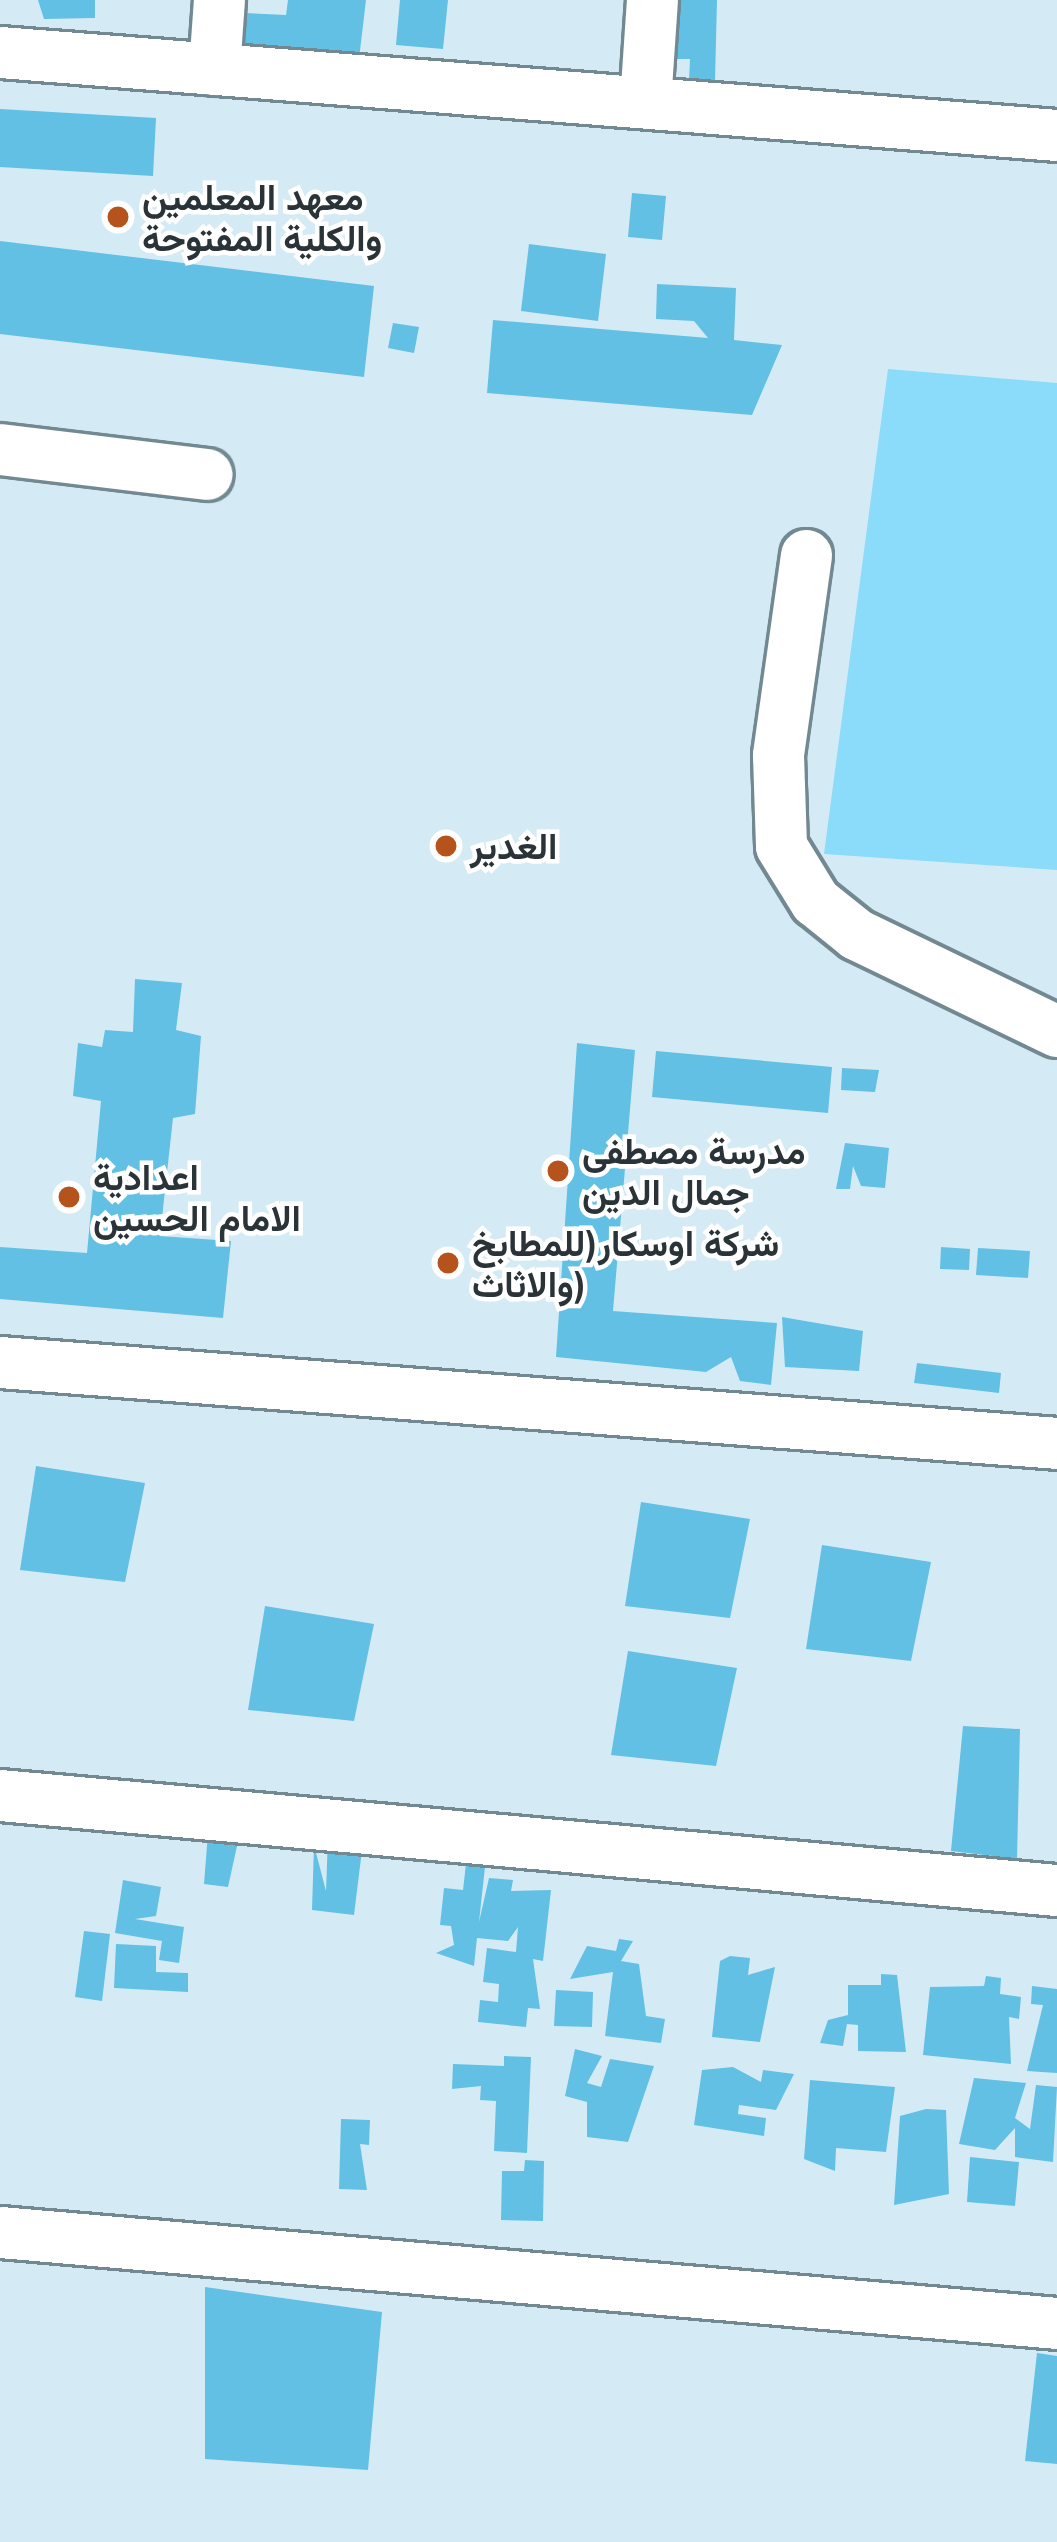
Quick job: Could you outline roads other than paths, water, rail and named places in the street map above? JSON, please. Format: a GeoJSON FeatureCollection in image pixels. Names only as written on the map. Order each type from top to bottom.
{"type":"FeatureCollection","features":[{"type":"Feature","properties":{"kind":"street"},"geometry":{"type":"LineString","coordinates":[[214,69],[219,0]]}},
{"type":"Feature","properties":{"kind":"street"},"geometry":{"type":"LineString","coordinates":[[645,102],[652,0]]}},
{"type":"Feature","properties":{"kind":"street"},"geometry":{"type":"LineString","coordinates":[[0,52],[1057,135]]}},
{"type":"Feature","properties":{"kind":"street"},"geometry":{"type":"LineString","coordinates":[[0,449],[206,474]]}},
{"type":"Feature","properties":{"kind":"street"},"geometry":{"type":"LineString","coordinates":[[806,555],[778,755],[781,846],[815,901],[856,934],[1057,1030]]}},
{"type":"Feature","properties":{"kind":"street"},"geometry":{"type":"LineString","coordinates":[[0,1362],[1057,1444]]}},
{"type":"Feature","properties":{"kind":"street"},"geometry":{"type":"LineString","coordinates":[[0,1795],[1057,1890]]}},
{"type":"Feature","properties":{"kind":"street"},"geometry":{"type":"LineString","coordinates":[[0,2232],[1057,2323]]}},
{"type":"Feature","properties":{"kind":"place","name":"معهد المعلمين والكلية المفتوحة"},"geometry":{"type":"Point","coordinates":[118,217]}},
{"type":"Feature","properties":{"kind":"place","name":"الغدير"},"geometry":{"type":"Point","coordinates":[446,846]}},
{"type":"Feature","properties":{"kind":"place","name":"مدرسة مصطفى جمال الدين"},"geometry":{"type":"Point","coordinates":[558,1171]}},
{"type":"Feature","properties":{"kind":"place","name":"اعدادية الامام الحسين"},"geometry":{"type":"Point","coordinates":[69,1197]}},
{"type":"Feature","properties":{"kind":"place","name":"شركة اوسكار(للمطابخ والاثاث)"},"geometry":{"type":"Point","coordinates":[448,1263]}}]}
